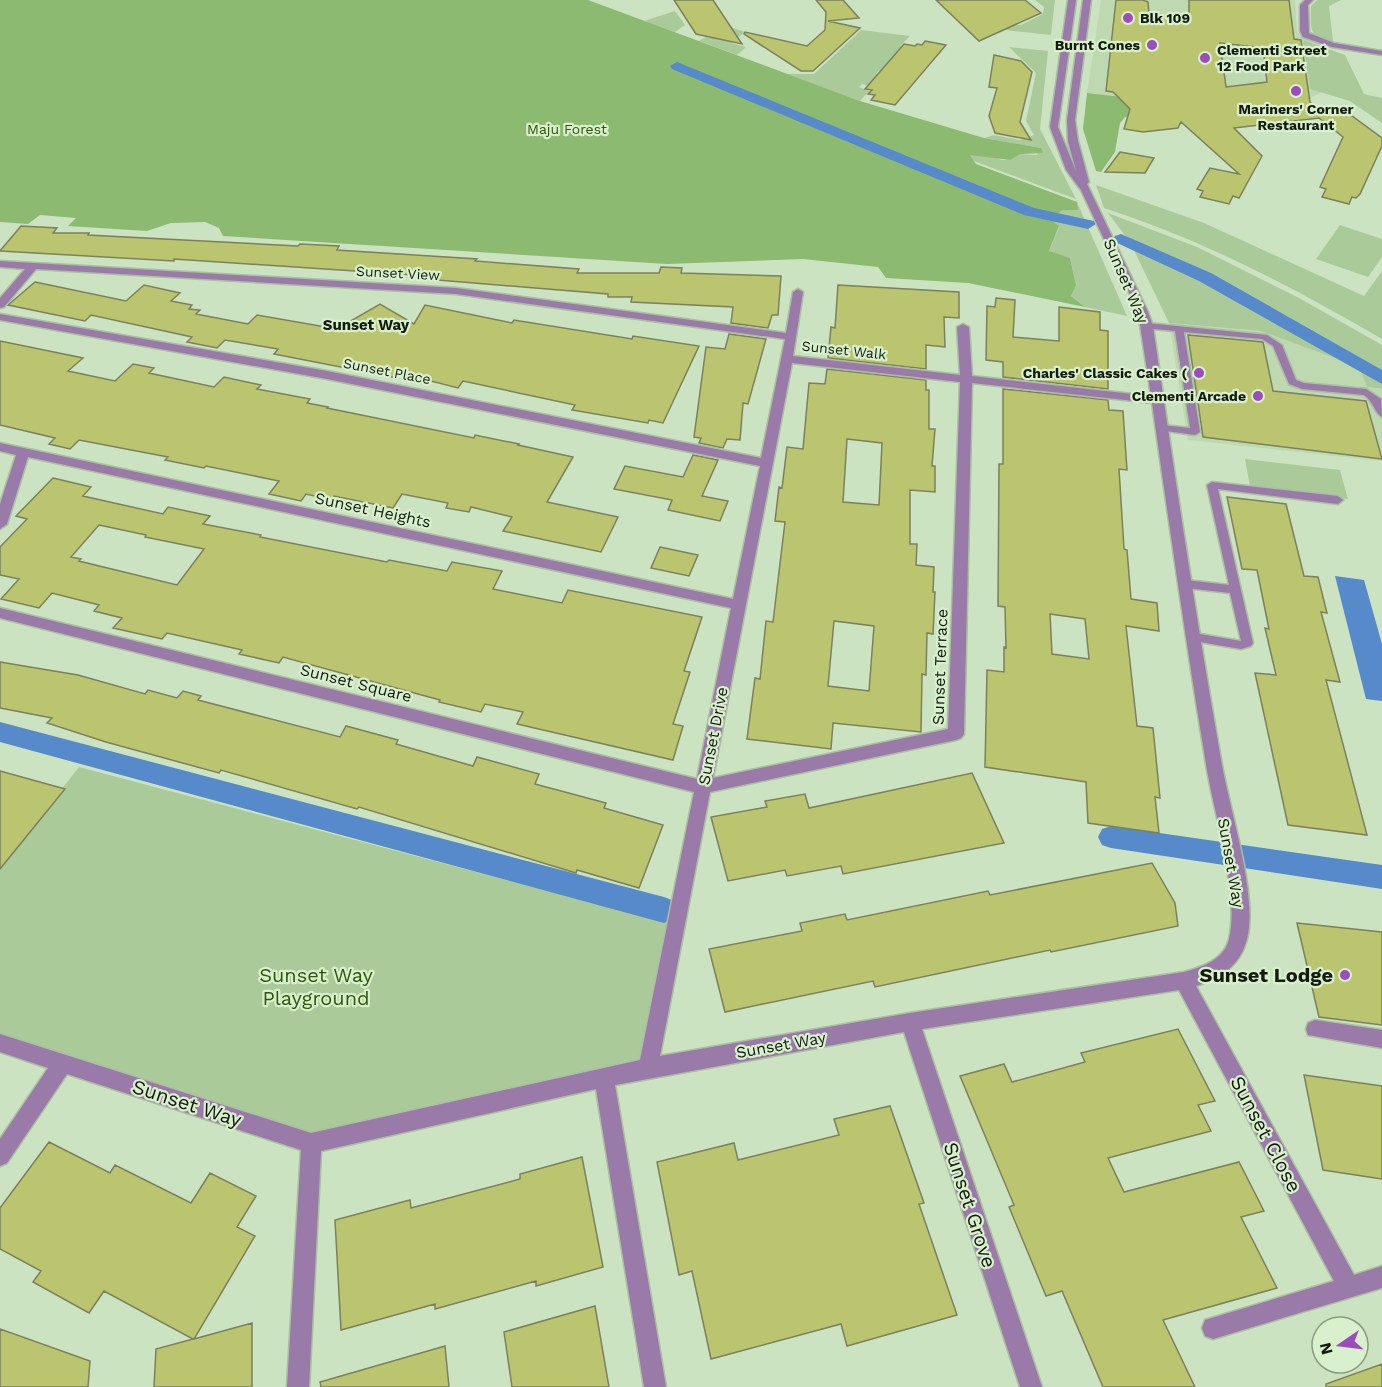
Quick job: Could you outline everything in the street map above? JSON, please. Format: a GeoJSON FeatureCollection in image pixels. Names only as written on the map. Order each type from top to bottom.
{"type":"FeatureCollection","features":[{"type":"Feature","properties":{"kind":"street","name":"Sunset Way"},"geometry":{"type":"LineString","coordinates":[[1072,0],[1054,127],[1071,170],[1086,190]]}},
{"type":"Feature","properties":{"kind":"street","name":"Sunset Way"},"geometry":{"type":"LineString","coordinates":[[648,1068],[910,1022],[1184,981],[1210,974],[1230,958],[1239,939],[1241,912],[1214,768],[1147,326],[1143,312],[1086,190],[1073,141],[1071,120],[1087,0]]}},
{"type":"Feature","properties":{"kind":"street"},"geometry":{"type":"LineString","coordinates":[[1309,0],[1304,5],[1304,31],[1311,38],[1332,45],[1382,53]]}},
{"type":"Feature","properties":{"kind":"street","name":"Sunset View"},"geometry":{"type":"LineString","coordinates":[[0,264],[456,291],[791,337]]}},
{"type":"Feature","properties":{"kind":"street"},"geometry":{"type":"LineString","coordinates":[[0,305],[33,266]]}},
{"type":"Feature","properties":{"kind":"street","name":"Sunset Walk"},"geometry":{"type":"LineString","coordinates":[[798,292],[787,359],[1158,400]]}},
{"type":"Feature","properties":{"kind":"street","name":"Sunset Place"},"geometry":{"type":"LineString","coordinates":[[0,317],[327,375],[767,463]]}},
{"type":"Feature","properties":{"kind":"street"},"geometry":{"type":"LineString","coordinates":[[963,327],[966,379]]}},
{"type":"Feature","properties":{"kind":"street","name":"Sunset Drive"},"geometry":{"type":"LineString","coordinates":[[648,1068],[787,359]]}},
{"type":"Feature","properties":{"kind":"street","name":"Sunset Terrace"},"geometry":{"type":"LineString","coordinates":[[703,788],[956,734],[966,379]]}},
{"type":"Feature","properties":{"kind":"street","name":"Sunset Heights"},"geometry":{"type":"LineString","coordinates":[[0,447],[739,605]]}},
{"type":"Feature","properties":{"kind":"street"},"geometry":{"type":"LineString","coordinates":[[0,524],[23,453]]}},
{"type":"Feature","properties":{"kind":"street","name":"Sunset Square"},"geometry":{"type":"LineString","coordinates":[[0,613],[703,788]]}},
{"type":"Feature","properties":{"kind":"street","name":"Sunset Close"},"geometry":{"type":"LineString","coordinates":[[1184,981],[1348,1286]]}},
{"type":"Feature","properties":{"kind":"street","name":"Sunset Grove"},"geometry":{"type":"LineString","coordinates":[[910,1022],[1031,1387]]}},
{"type":"Feature","properties":{"kind":"street"},"geometry":{"type":"LineString","coordinates":[[1315,1029],[1382,1039]]}},
{"type":"Feature","properties":{"kind":"street","name":"Sunset Way"},"geometry":{"type":"LineString","coordinates":[[0,1043],[311,1143]]}},
{"type":"Feature","properties":{"kind":"street"},"geometry":{"type":"LineString","coordinates":[[0,1156],[63,1063]]}},
{"type":"Feature","properties":{"kind":"street"},"geometry":{"type":"LineString","coordinates":[[298,1387],[311,1143],[648,1068]]}},
{"type":"Feature","properties":{"kind":"street"},"geometry":{"type":"LineString","coordinates":[[604,1079],[655,1387]]}},
{"type":"Feature","properties":{"kind":"street"},"geometry":{"type":"LineString","coordinates":[[1213,1328],[1382,1277]]}},
{"type":"Feature","properties":{"kind":"lane"},"geometry":{"type":"LineString","coordinates":[[1147,326],[1264,337],[1277,345],[1292,382],[1302,386],[1366,392],[1376,399],[1382,414]]}},
{"type":"Feature","properties":{"kind":"lane"},"geometry":{"type":"LineString","coordinates":[[1162,428],[1195,432],[1179,329]]}},
{"type":"Feature","properties":{"kind":"lane"},"geometry":{"type":"LineString","coordinates":[[1194,638],[1241,645],[1247,643],[1212,485],[1338,500]]}},
{"type":"Feature","properties":{"kind":"lane"},"geometry":{"type":"LineString","coordinates":[[1186,584],[1235,590]]}},
{"type":"Feature","properties":{"kind":"shaded area"},"geometry":{"type":"Polygon","coordinates":[[[1101,0],[1295,0],[1297,31],[1300,36],[1329,48],[1330,87],[1311,98],[1223,108],[1087,93],[1101,0]]]}},
{"type":"Feature","properties":{"kind":"shaded area","name":"Clementi Arcade"},"geometry":{"type":"Polygon","coordinates":[[[1169,323],[1261,331],[1359,367],[1367,387],[1382,389],[1382,461],[1188,440],[1169,323]]]}},
{"type":"Feature","properties":{"kind":"green space","name":"Maju Forest"},"geometry":{"type":"Polygon","coordinates":[[[0,0],[588,0],[860,101],[984,138],[1041,148],[1043,153],[1021,154],[1010,160],[970,155],[976,164],[1077,202],[1078,210],[1063,210],[1050,219],[1059,226],[1049,251],[1070,258],[1076,285],[1071,296],[1085,307],[968,283],[886,278],[878,267],[803,259],[667,264],[223,236],[219,228],[205,222],[171,223],[147,231],[68,226],[76,218],[40,215],[28,224],[0,222],[0,0]]]}},
{"type":"Feature","properties":{"kind":"green space"},"geometry":{"type":"Polygon","coordinates":[[[1035,0],[1055,0],[1051,35],[969,26],[1021,25],[1043,14],[1044,7],[1035,0]]]}},
{"type":"Feature","properties":{"kind":"green space"},"geometry":{"type":"Polygon","coordinates":[[[1317,0],[1341,0],[1329,6],[1333,41],[1319,37],[1312,30],[1311,6],[1317,0]]]}},
{"type":"Feature","properties":{"kind":"green space"},"geometry":{"type":"Polygon","coordinates":[[[675,11],[685,25],[675,32],[644,21],[675,11]]]}},
{"type":"Feature","properties":{"kind":"green space"},"geometry":{"type":"Polygon","coordinates":[[[725,25],[745,32],[731,43],[746,47],[737,55],[699,41],[725,25]]]}},
{"type":"Feature","properties":{"kind":"green space"},"geometry":{"type":"Polygon","coordinates":[[[861,30],[910,36],[900,46],[907,48],[900,56],[894,55],[888,62],[888,73],[878,71],[876,74],[882,76],[872,87],[862,84],[859,87],[869,91],[860,101],[787,74],[814,74],[861,30]]]}},
{"type":"Feature","properties":{"kind":"green space"},"geometry":{"type":"Polygon","coordinates":[[[1303,40],[1345,55],[1364,94],[1382,98],[1382,123],[1350,101],[1310,89],[1303,40]]]}},
{"type":"Feature","properties":{"kind":"green space"},"geometry":{"type":"Polygon","coordinates":[[[1009,47],[1048,51],[1040,129],[1076,199],[974,161],[969,154],[1010,160],[1021,154],[1037,155],[1041,148],[984,138],[994,135],[1020,140],[1034,135],[1026,121],[1036,73],[1009,47]]]}},
{"type":"Feature","properties":{"kind":"green space"},"geometry":{"type":"Polygon","coordinates":[[[1087,93],[1193,105],[1125,117],[1120,123],[1115,152],[1101,172],[1096,171],[1083,129],[1087,93]]]}},
{"type":"Feature","properties":{"kind":"green space"},"geometry":{"type":"Polygon","coordinates":[[[1096,185],[1204,223],[1364,296],[1382,271],[1382,339],[1247,266],[1178,235],[1104,208],[1096,185]]]}},
{"type":"Feature","properties":{"kind":"green space"},"geometry":{"type":"Polygon","coordinates":[[[1077,202],[1127,316],[1085,307],[1071,296],[1076,285],[1070,258],[1049,252],[1059,227],[1050,219],[1063,210],[1077,210],[1077,202]]]}},
{"type":"Feature","properties":{"kind":"green space"},"geometry":{"type":"Polygon","coordinates":[[[1108,213],[1197,247],[1299,298],[1382,345],[1382,374],[1206,275],[1130,242],[1108,213]]]}},
{"type":"Feature","properties":{"kind":"green space"},"geometry":{"type":"Polygon","coordinates":[[[1340,225],[1382,239],[1382,257],[1368,277],[1316,259],[1340,225]]]}},
{"type":"Feature","properties":{"kind":"green space"},"geometry":{"type":"Polygon","coordinates":[[[1132,246],[1228,293],[1321,344],[1382,380],[1382,389],[1367,387],[1359,367],[1261,331],[1169,323],[1132,246]]]}},
{"type":"Feature","properties":{"kind":"green space"},"geometry":{"type":"Polygon","coordinates":[[[1245,459],[1340,470],[1348,499],[1250,486],[1245,459]]]}},
{"type":"Feature","properties":{"kind":"green space","name":"Sunset Way Playground"},"geometry":{"type":"Polygon","coordinates":[[[79,767],[676,925],[648,1068],[311,1143],[0,1043],[0,868],[79,767]]]}},
{"type":"Feature","properties":{"kind":"water"},"geometry":{"type":"Polygon","coordinates":[[[1335,576],[1364,580],[1382,644],[1382,701],[1366,699],[1335,576]]]}},
{"type":"Feature","properties":{"kind":"building"},"geometry":{"type":"Polygon","coordinates":[[[674,0],[713,0],[742,44],[696,34],[674,0]]]}},
{"type":"Feature","properties":{"kind":"building"},"geometry":{"type":"Polygon","coordinates":[[[816,0],[843,0],[859,18],[828,21],[860,28],[813,71],[801,71],[744,34],[745,32],[807,46],[825,30],[826,12],[816,0]]]}},
{"type":"Feature","properties":{"kind":"building"},"geometry":{"type":"Polygon","coordinates":[[[936,0],[1025,0],[1041,13],[979,41],[936,0]]]}},
{"type":"Feature","properties":{"kind":"building"},"geometry":{"type":"Polygon","coordinates":[[[1116,0],[1143,0],[1148,2],[1149,13],[1189,18],[1189,0],[1289,0],[1294,39],[1301,40],[1310,102],[1324,113],[1342,111],[1352,116],[1382,138],[1382,146],[1360,194],[1356,198],[1352,197],[1349,204],[1322,197],[1326,189],[1320,187],[1343,137],[1319,118],[1234,128],[1262,156],[1239,198],[1233,196],[1229,204],[1200,197],[1203,191],[1197,189],[1210,168],[1239,174],[1181,122],[1178,128],[1143,132],[1124,129],[1130,109],[1113,92],[1106,91],[1116,0]],[[1220,43],[1226,87],[1267,82],[1263,48],[1220,43]]]}},
{"type":"Feature","properties":{"kind":"building"},"geometry":{"type":"Polygon","coordinates":[[[925,41],[946,45],[895,105],[871,100],[875,95],[868,94],[872,90],[865,89],[904,44],[922,45],[925,41]]]}},
{"type":"Feature","properties":{"kind":"building"},"geometry":{"type":"Polygon","coordinates":[[[994,55],[1021,61],[1032,72],[1020,122],[1031,140],[995,133],[989,116],[997,88],[989,87],[994,55]]]}},
{"type":"Feature","properties":{"kind":"building"},"geometry":{"type":"Polygon","coordinates":[[[1120,152],[1154,158],[1145,173],[1105,172],[1120,152]]]}},
{"type":"Feature","properties":{"kind":"building"},"geometry":{"type":"Polygon","coordinates":[[[21,226],[57,228],[53,233],[89,233],[88,235],[298,246],[300,244],[339,246],[337,250],[477,259],[475,261],[579,269],[577,273],[659,273],[661,267],[682,268],[681,273],[781,276],[778,315],[772,315],[768,328],[731,323],[733,307],[631,302],[632,297],[608,297],[608,294],[425,279],[430,276],[174,259],[174,261],[0,251],[21,226]]]}},
{"type":"Feature","properties":{"kind":"building"},"geometry":{"type":"Polygon","coordinates":[[[35,282],[126,301],[144,285],[180,293],[171,301],[192,305],[189,309],[200,310],[196,314],[248,324],[257,315],[337,329],[380,304],[414,324],[425,305],[512,323],[514,320],[632,339],[633,336],[699,346],[663,423],[649,420],[648,423],[572,410],[575,405],[463,381],[458,388],[400,373],[397,378],[274,354],[278,349],[225,340],[217,348],[187,342],[192,337],[91,315],[85,321],[8,305],[35,282]]]}},
{"type":"Feature","properties":{"kind":"building"},"geometry":{"type":"Polygon","coordinates":[[[838,285],[959,292],[959,318],[944,317],[945,347],[926,345],[926,369],[828,358],[831,327],[835,328],[838,285]]]}},
{"type":"Feature","properties":{"kind":"building"},"geometry":{"type":"Polygon","coordinates":[[[996,298],[1015,300],[1013,337],[1059,341],[1059,307],[1100,312],[1100,330],[1108,331],[1108,389],[1003,377],[1003,362],[986,360],[987,306],[995,307],[996,298]]]}},
{"type":"Feature","properties":{"kind":"building"},"geometry":{"type":"Polygon","coordinates":[[[729,334],[766,339],[748,404],[743,403],[740,440],[727,439],[723,448],[699,443],[701,438],[694,437],[706,347],[725,349],[729,334]]]}},
{"type":"Feature","properties":{"kind":"building","name":"Clementi Arcade"},"geometry":{"type":"Polygon","coordinates":[[[1188,335],[1263,342],[1273,391],[1366,401],[1382,459],[1203,437],[1188,335]]]}},
{"type":"Feature","properties":{"kind":"building"},"geometry":{"type":"Polygon","coordinates":[[[0,341],[83,358],[68,371],[115,381],[133,364],[154,368],[149,373],[214,387],[224,377],[261,385],[257,389],[310,399],[307,403],[327,408],[474,438],[475,435],[573,457],[547,502],[618,517],[601,552],[503,531],[512,517],[471,507],[469,512],[446,508],[448,503],[402,494],[393,508],[334,496],[332,500],[306,494],[301,501],[269,494],[279,481],[206,466],[204,468],[165,460],[168,457],[79,440],[70,449],[49,444],[55,438],[0,425],[0,341]]]}},
{"type":"Feature","properties":{"kind":"building"},"geometry":{"type":"Polygon","coordinates":[[[827,369],[926,380],[926,390],[929,390],[929,429],[935,429],[932,466],[935,466],[935,492],[910,490],[910,544],[917,544],[916,565],[934,567],[933,634],[927,633],[926,675],[922,674],[921,732],[833,723],[831,749],[747,739],[755,678],[760,679],[766,621],[773,622],[785,522],[775,521],[787,447],[803,449],[809,383],[825,384],[827,369]],[[847,439],[843,502],[879,505],[882,443],[847,439]],[[834,621],[828,686],[869,691],[874,626],[834,621]]]}},
{"type":"Feature","properties":{"kind":"building"},"geometry":{"type":"Polygon","coordinates":[[[1003,389],[1108,400],[1109,410],[1123,411],[1127,470],[1119,469],[1124,549],[1127,550],[1131,599],[1157,603],[1159,631],[1126,626],[1137,726],[1153,728],[1160,798],[1155,797],[1159,833],[1088,823],[1086,782],[985,767],[987,670],[1004,672],[1004,647],[1006,648],[1005,607],[998,606],[999,464],[1003,464],[1003,389]],[[1050,614],[1052,654],[1089,659],[1085,619],[1050,614]]]}},
{"type":"Feature","properties":{"kind":"building"},"geometry":{"type":"Polygon","coordinates":[[[693,455],[718,460],[702,496],[728,501],[720,521],[668,510],[672,500],[614,489],[625,466],[683,477],[693,455]]]}},
{"type":"Feature","properties":{"kind":"building"},"geometry":{"type":"Polygon","coordinates":[[[53,478],[91,487],[83,496],[163,514],[168,507],[210,516],[203,524],[261,535],[260,537],[387,562],[389,560],[447,571],[452,562],[502,571],[493,589],[562,603],[568,590],[702,617],[684,671],[690,672],[673,724],[683,726],[673,760],[517,724],[523,712],[485,704],[481,712],[283,657],[279,663],[239,654],[242,650],[167,633],[162,639],[113,628],[122,618],[94,611],[99,605],[52,593],[39,608],[1,599],[19,579],[0,575],[0,547],[27,519],[16,516],[53,478]],[[99,525],[71,557],[81,559],[79,561],[177,585],[204,549],[145,537],[146,535],[99,525]]]}},
{"type":"Feature","properties":{"kind":"building"},"geometry":{"type":"Polygon","coordinates":[[[1227,497],[1286,504],[1304,576],[1318,577],[1327,613],[1321,612],[1340,682],[1326,680],[1367,835],[1288,825],[1255,673],[1276,675],[1265,628],[1269,629],[1257,570],[1242,569],[1227,497]]]}},
{"type":"Feature","properties":{"kind":"building"},"geometry":{"type":"Polygon","coordinates":[[[660,547],[698,555],[689,576],[651,568],[660,547]]]}},
{"type":"Feature","properties":{"kind":"building"},"geometry":{"type":"Polygon","coordinates":[[[0,662],[78,675],[145,694],[148,690],[177,698],[183,691],[201,696],[198,700],[340,737],[346,726],[398,740],[396,744],[473,766],[477,757],[539,774],[535,784],[606,803],[604,808],[663,825],[639,888],[577,870],[576,873],[359,807],[357,809],[221,770],[219,773],[106,742],[47,723],[52,718],[0,708],[0,662]]]}},
{"type":"Feature","properties":{"kind":"building"},"geometry":{"type":"Polygon","coordinates":[[[0,771],[65,789],[0,869],[0,771]]]}},
{"type":"Feature","properties":{"kind":"building"},"geometry":{"type":"Polygon","coordinates":[[[972,773],[1004,843],[843,874],[841,866],[787,876],[785,870],[728,881],[711,817],[767,807],[765,801],[805,794],[809,808],[972,773]]]}},
{"type":"Feature","properties":{"kind":"building"},"geometry":{"type":"Polygon","coordinates":[[[1152,863],[1175,903],[1178,926],[875,987],[873,981],[725,1012],[709,949],[802,931],[800,923],[845,914],[847,920],[988,891],[990,895],[1152,863]]]}},
{"type":"Feature","properties":{"kind":"building","name":"Sunset Lodge"},"geometry":{"type":"Polygon","coordinates":[[[1297,923],[1382,932],[1382,1025],[1319,1017],[1297,923]]]}},
{"type":"Feature","properties":{"kind":"building"},"geometry":{"type":"Polygon","coordinates":[[[1178,1029],[1215,1101],[1198,1105],[1211,1131],[1108,1158],[1124,1192],[1239,1162],[1264,1211],[1241,1217],[1277,1288],[1163,1320],[1195,1387],[1103,1387],[1062,1291],[1046,1296],[1009,1207],[1014,1205],[960,1076],[1004,1064],[1012,1082],[1085,1062],[1081,1053],[1178,1029]]]}},
{"type":"Feature","properties":{"kind":"building"},"geometry":{"type":"Polygon","coordinates":[[[1304,1075],[1382,1086],[1382,1179],[1323,1170],[1304,1075]]]}},
{"type":"Feature","properties":{"kind":"building"},"geometry":{"type":"Polygon","coordinates":[[[890,1106],[924,1203],[919,1204],[957,1315],[847,1346],[841,1324],[711,1359],[692,1271],[679,1275],[657,1162],[734,1143],[738,1160],[839,1135],[834,1119],[890,1106]]]}},
{"type":"Feature","properties":{"kind":"building"},"geometry":{"type":"Polygon","coordinates":[[[49,1142],[110,1173],[115,1165],[191,1203],[210,1173],[256,1196],[237,1227],[255,1236],[194,1339],[252,1323],[252,1387],[154,1387],[156,1349],[193,1339],[104,1291],[89,1313],[33,1282],[41,1271],[0,1249],[0,1208],[49,1142]]]}},
{"type":"Feature","properties":{"kind":"building"},"geometry":{"type":"Polygon","coordinates":[[[582,1157],[603,1267],[536,1286],[536,1281],[435,1309],[435,1304],[341,1330],[335,1220],[410,1200],[411,1208],[520,1179],[520,1174],[582,1157]]]}},
{"type":"Feature","properties":{"kind":"building"},"geometry":{"type":"Polygon","coordinates":[[[595,1306],[609,1387],[512,1387],[504,1332],[595,1306]]]}},
{"type":"Feature","properties":{"kind":"building"},"geometry":{"type":"Polygon","coordinates":[[[0,1329],[90,1361],[88,1387],[0,1387],[0,1329]]]}},
{"type":"Feature","properties":{"kind":"building"},"geometry":{"type":"Polygon","coordinates":[[[445,1346],[449,1387],[321,1387],[320,1382],[445,1346]]]}},
{"type":"Feature","properties":{"kind":"building"},"geometry":{"type":"Polygon","coordinates":[[[1382,1364],[1382,1387],[1326,1387],[1326,1384],[1351,1375],[1370,1375],[1370,1368],[1382,1364]]]}},
{"type":"Feature","properties":{"kind":"waterway"},"geometry":{"type":"LineString","coordinates":[[677,66],[1030,212],[1088,224]]}},
{"type":"Feature","properties":{"kind":"waterway"},"geometry":{"type":"LineString","coordinates":[[1121,239],[1205,277],[1382,378]]}},
{"type":"Feature","properties":{"kind":"waterway"},"geometry":{"type":"LineString","coordinates":[[0,732],[664,910]]}},
{"type":"Feature","properties":{"kind":"waterway"},"geometry":{"type":"LineString","coordinates":[[1111,837],[1382,877]]}},
{"type":"Feature","properties":{"kind":"place","name":"Blk 109"},"geometry":{"type":"Point","coordinates":[1128,18]}},
{"type":"Feature","properties":{"kind":"place","name":"Burnt Cones"},"geometry":{"type":"Point","coordinates":[1152,45]}},
{"type":"Feature","properties":{"kind":"place","name":"Clementi Street 12 Food Park"},"geometry":{"type":"Point","coordinates":[1205,58]}},
{"type":"Feature","properties":{"kind":"place","name":"Mariners' Corner Restaurant"},"geometry":{"type":"Point","coordinates":[1296,91]}},
{"type":"Feature","properties":{"kind":"place","name":"Charles' Classic Cakes ("},"geometry":{"type":"Point","coordinates":[1199,373]}},
{"type":"Feature","properties":{"kind":"place","name":"Clementi Arcade"},"geometry":{"type":"Point","coordinates":[1258,396]}},
{"type":"Feature","properties":{"kind":"place","name":"Sunset Lodge"},"geometry":{"type":"Point","coordinates":[1345,975]}},
{"type":"Feature","properties":{"kind":"district","name":"Sunset Way"},"geometry":{"type":"Point","coordinates":[366,325]}}]}
